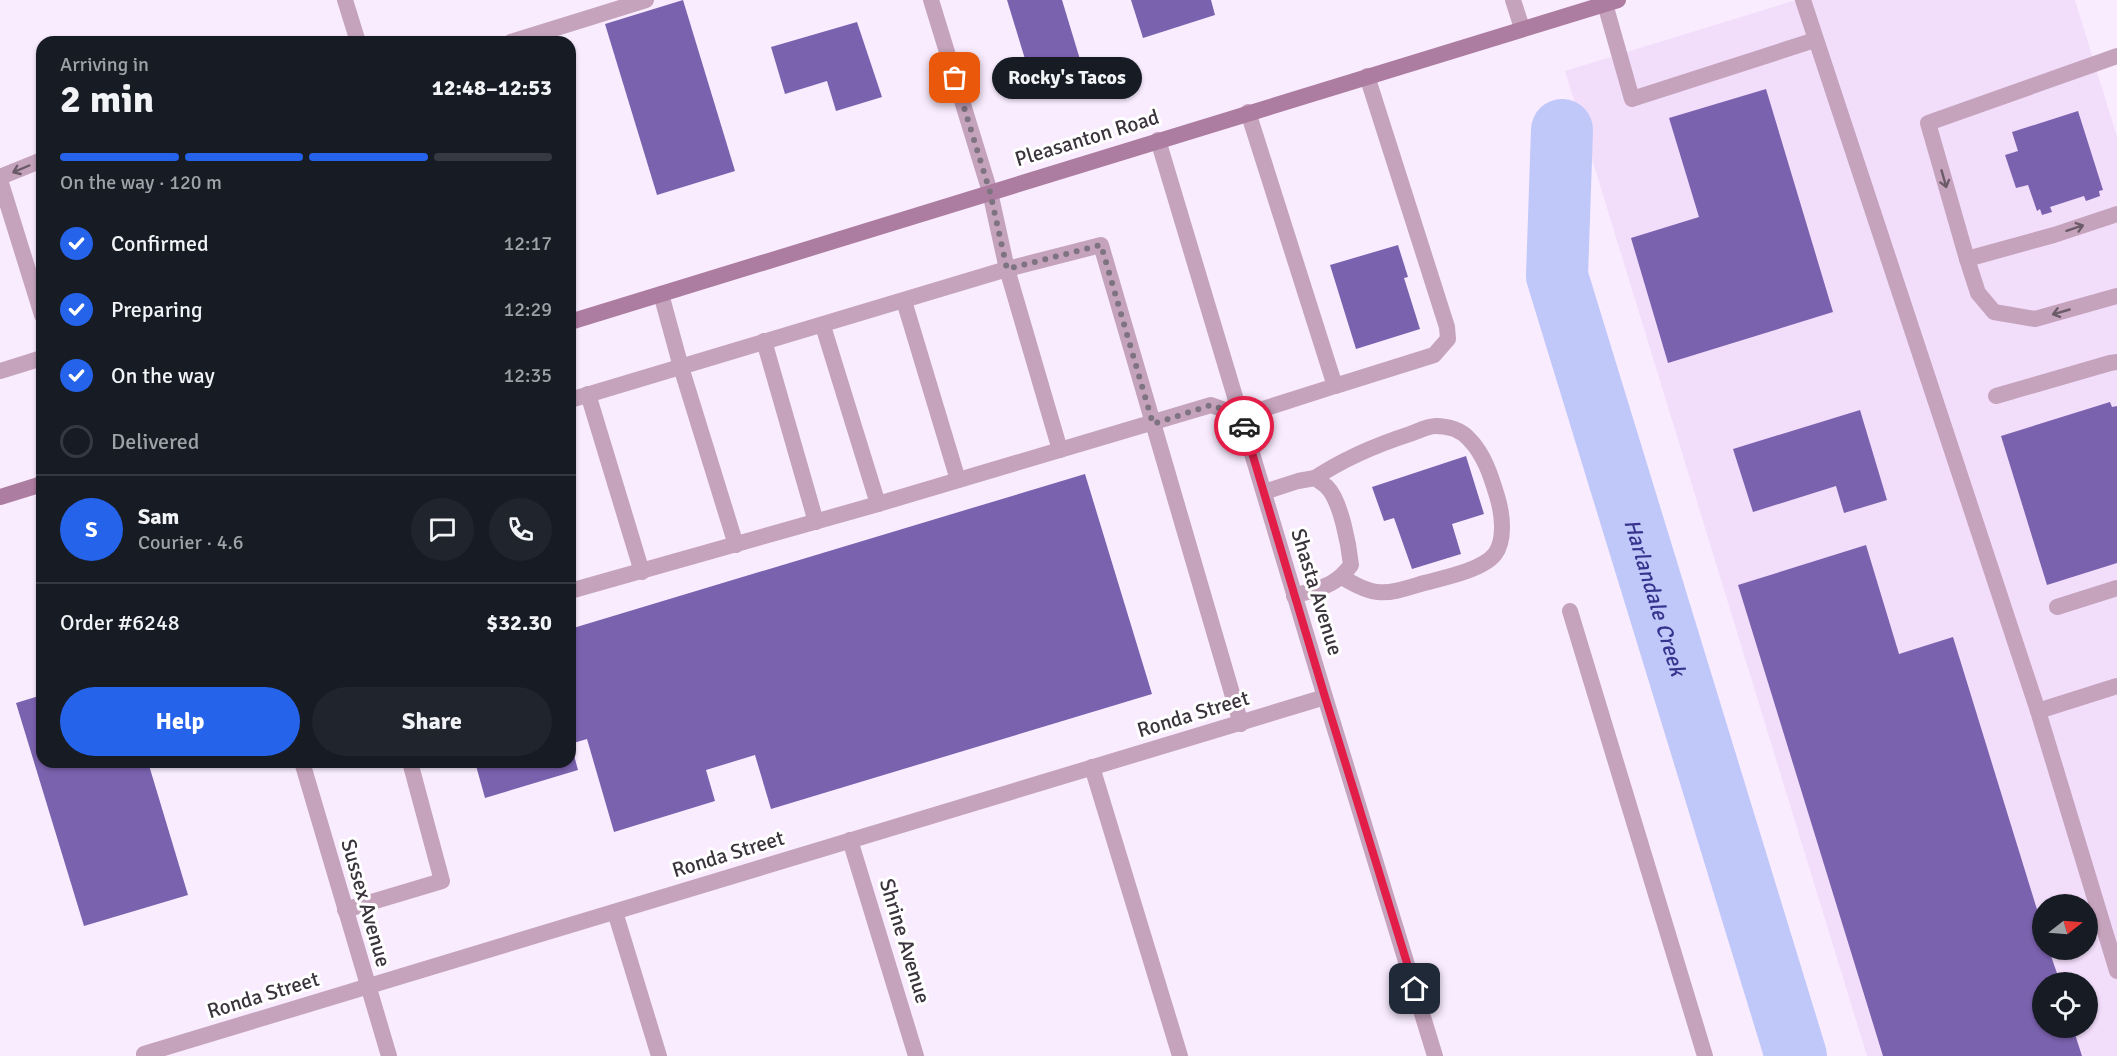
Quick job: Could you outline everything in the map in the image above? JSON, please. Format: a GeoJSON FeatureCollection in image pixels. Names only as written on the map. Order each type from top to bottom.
{"type":"FeatureCollection","features":[{"type":"Feature","properties":{"kind":"main road","name":"Pleasanton Road"},"geometry":{"type":"LineString","coordinates":[[576,320],[1612,2]]}},
{"type":"Feature","properties":{"kind":"main road"},"geometry":{"type":"LineString","coordinates":[[0,497],[36,486]]}},
{"type":"Feature","properties":{"kind":"street"},"geometry":{"type":"LineString","coordinates":[[345,0],[356,36]]}},
{"type":"Feature","properties":{"kind":"street"},"geometry":{"type":"LineString","coordinates":[[530,36],[643,0]]}},
{"type":"Feature","properties":{"kind":"street"},"geometry":{"type":"LineString","coordinates":[[931,0],[990,192],[1007,269],[1060,450]]}},
{"type":"Feature","properties":{"kind":"street"},"geometry":{"type":"LineString","coordinates":[[1513,0],[1522,28]]}},
{"type":"Feature","properties":{"kind":"street"},"geometry":{"type":"LineString","coordinates":[[1803,0],[2038,711],[2117,971]]}},
{"type":"Feature","properties":{"kind":"street"},"geometry":{"type":"LineString","coordinates":[[1612,2],[1632,99],[1815,40]]}},
{"type":"Feature","properties":{"kind":"street"},"geometry":{"type":"LineString","coordinates":[[2117,56],[1928,123],[1978,293],[1994,312],[2035,319],[2117,296]]}},
{"type":"Feature","properties":{"kind":"street"},"geometry":{"type":"LineString","coordinates":[[576,589],[878,504],[1211,405],[1241,416],[1434,355],[1448,339],[1447,327],[1367,76]]}},
{"type":"Feature","properties":{"kind":"street"},"geometry":{"type":"LineString","coordinates":[[1248,112],[1335,386]]}},
{"type":"Feature","properties":{"kind":"street","name":"Shasta Avenue"},"geometry":{"type":"LineString","coordinates":[[1158,140],[1294,596],[1435,1056]]}},
{"type":"Feature","properties":{"kind":"street"},"geometry":{"type":"LineString","coordinates":[[36,163],[0,178],[36,295]]}},
{"type":"Feature","properties":{"kind":"street"},"geometry":{"type":"LineString","coordinates":[[1967,259],[2054,235],[2117,214]]}},
{"type":"Feature","properties":{"kind":"street"},"geometry":{"type":"LineString","coordinates":[[576,398],[764,341],[823,326],[1007,269],[1101,245],[1241,724]]}},
{"type":"Feature","properties":{"kind":"street"},"geometry":{"type":"LineString","coordinates":[[661,294],[736,545]]}},
{"type":"Feature","properties":{"kind":"street"},"geometry":{"type":"LineString","coordinates":[[904,301],[958,480]]}},
{"type":"Feature","properties":{"kind":"street"},"geometry":{"type":"LineString","coordinates":[[823,326],[878,504]]}},
{"type":"Feature","properties":{"kind":"street"},"geometry":{"type":"LineString","coordinates":[[764,341],[816,522]]}},
{"type":"Feature","properties":{"kind":"street"},"geometry":{"type":"LineString","coordinates":[[0,371],[36,360]]}},
{"type":"Feature","properties":{"kind":"street"},"geometry":{"type":"LineString","coordinates":[[1996,396],[2117,362]]}},
{"type":"Feature","properties":{"kind":"street"},"geometry":{"type":"LineString","coordinates":[[588,394],[642,572]]}},
{"type":"Feature","properties":{"kind":"street"},"geometry":{"type":"LineString","coordinates":[[1264,492],[1315,478],[1374,446],[1434,426],[1452,428],[1468,437],[1481,453],[1501,509],[1502,533],[1495,554],[1472,570],[1379,594],[1361,589],[1342,577]]}},
{"type":"Feature","properties":{"kind":"street"},"geometry":{"type":"LineString","coordinates":[[1294,596],[1330,584],[1342,577],[1351,566],[1349,544],[1338,508],[1328,488],[1315,478]]}},
{"type":"Feature","properties":{"kind":"street"},"geometry":{"type":"LineString","coordinates":[[2057,607],[2117,588]]}},
{"type":"Feature","properties":{"kind":"street"},"geometry":{"type":"LineString","coordinates":[[1570,611],[1705,1056]]}},
{"type":"Feature","properties":{"kind":"street"},"geometry":{"type":"LineString","coordinates":[[2038,711],[2117,686]]}},
{"type":"Feature","properties":{"kind":"street","name":"Ronda Street"},"geometry":{"type":"LineString","coordinates":[[144,1055],[1325,697]]}},
{"type":"Feature","properties":{"kind":"street"},"geometry":{"type":"LineString","coordinates":[[1092,767],[1180,1056]]}},
{"type":"Feature","properties":{"kind":"street","name":"Sussex Avenue"},"geometry":{"type":"LineString","coordinates":[[304,768],[389,1056]]}},
{"type":"Feature","properties":{"kind":"street"},"geometry":{"type":"LineString","coordinates":[[345,910],[442,881],[412,768]]}},
{"type":"Feature","properties":{"kind":"street","name":"Shrine Avenue"},"geometry":{"type":"LineString","coordinates":[[850,840],[916,1056]]}},
{"type":"Feature","properties":{"kind":"street"},"geometry":{"type":"LineString","coordinates":[[615,912],[659,1056]]}},
{"type":"Feature","properties":{"kind":"shaded area"},"geometry":{"type":"Polygon","coordinates":[[[1796,0],[2075,0],[2117,137],[2117,1056],[1867,1056],[1565,71],[1796,0]]]}},
{"type":"Feature","properties":{"kind":"building"},"geometry":{"type":"Polygon","coordinates":[[[683,0],[735,171],[657,195],[605,24],[683,0]]]}},
{"type":"Feature","properties":{"kind":"building"},"geometry":{"type":"Polygon","coordinates":[[[1007,0],[1062,0],[1082,66],[1032,82],[1007,0]]]}},
{"type":"Feature","properties":{"kind":"building"},"geometry":{"type":"Polygon","coordinates":[[[1131,0],[1211,0],[1215,15],[1143,38],[1131,0]]]}},
{"type":"Feature","properties":{"kind":"building"},"geometry":{"type":"Polygon","coordinates":[[[857,22],[882,97],[836,111],[827,81],[785,94],[771,47],[857,22]]]}},
{"type":"Feature","properties":{"kind":"building"},"geometry":{"type":"Polygon","coordinates":[[[1766,89],[1833,312],[1668,363],[1631,238],[1699,217],[1669,118],[1766,89]]]}},
{"type":"Feature","properties":{"kind":"building"},"geometry":{"type":"Polygon","coordinates":[[[2078,111],[2103,190],[2099,191],[2100,196],[2086,201],[2084,196],[2050,207],[2052,212],[2042,215],[2040,209],[2037,211],[2028,185],[2016,188],[2005,155],[2018,151],[2012,132],[2078,111]]]}},
{"type":"Feature","properties":{"kind":"building"},"geometry":{"type":"Polygon","coordinates":[[[1398,245],[1408,277],[1404,278],[1420,329],[1356,349],[1330,265],[1398,245]]]}},
{"type":"Feature","properties":{"kind":"building"},"geometry":{"type":"Polygon","coordinates":[[[2110,402],[2112,407],[2117,406],[2117,563],[2047,585],[2001,436],[2110,402]]]}},
{"type":"Feature","properties":{"kind":"building"},"geometry":{"type":"Polygon","coordinates":[[[1860,410],[1887,500],[1844,513],[1836,486],[1753,512],[1733,449],[1860,410]]]}},
{"type":"Feature","properties":{"kind":"building"},"geometry":{"type":"Polygon","coordinates":[[[1466,456],[1484,514],[1452,524],[1461,554],[1412,569],[1394,518],[1384,521],[1372,487],[1466,456]]]}},
{"type":"Feature","properties":{"kind":"building"},"geometry":{"type":"Polygon","coordinates":[[[1085,474],[1152,694],[771,809],[755,755],[706,770],[715,801],[614,832],[587,739],[576,742],[576,627],[1085,474]]]}},
{"type":"Feature","properties":{"kind":"building"},"geometry":{"type":"Polygon","coordinates":[[[1866,545],[1899,654],[1953,637],[2032,894],[2032,960],[2052,960],[2057,972],[2032,972],[2032,1038],[2076,1038],[2082,1056],[1883,1056],[1738,585],[1866,545]]]}},
{"type":"Feature","properties":{"kind":"building"},"geometry":{"type":"Polygon","coordinates":[[[36,697],[36,768],[150,768],[188,895],[84,926],[16,703],[36,697]]]}},
{"type":"Feature","properties":{"kind":"building"},"geometry":{"type":"Polygon","coordinates":[[[576,763],[578,770],[485,798],[477,768],[576,768],[576,763]]]}},
{"type":"Feature","properties":{"kind":"waterway","name":"Harlandale Creek"},"geometry":{"type":"LineString","coordinates":[[1562,130],[1557,276],[1796,1056]]}},
{"type":"Feature","properties":{"kind":"way so far"},"geometry":{"type":"LineString","coordinates":[[955,78],[990,192],[1007,269],[1101,245],[1153,424],[1211,405],[1241,416],[1244,426]]}},
{"type":"Feature","properties":{"kind":"place","name":"Rocky's Tacos"},"geometry":{"type":"Point","coordinates":[955,78]}},
{"type":"Feature","properties":{"kind":"route"},"geometry":{"type":"LineString","coordinates":[[1244,426],[1415,989]]}}]}
